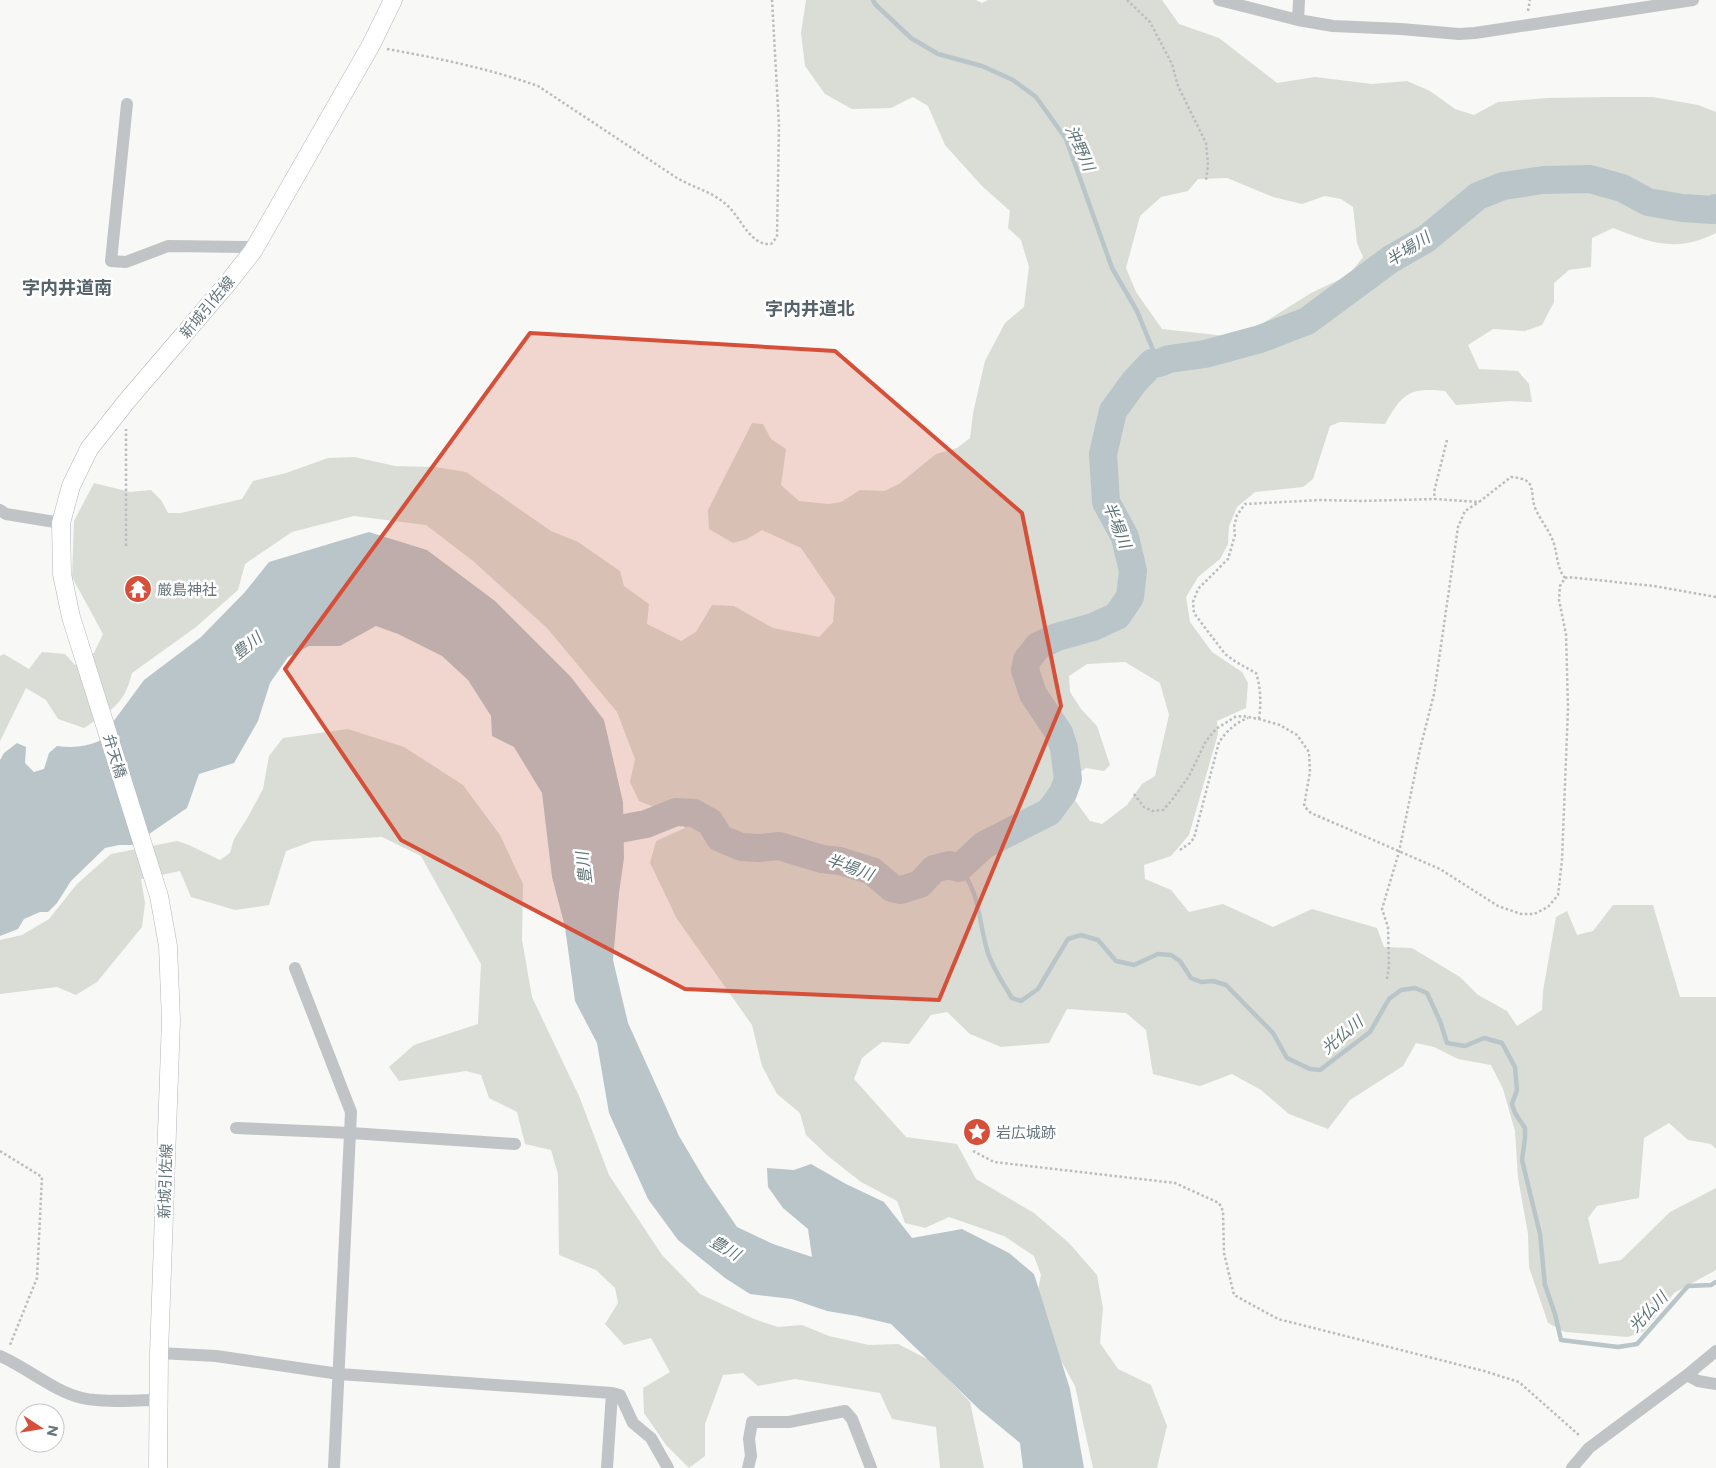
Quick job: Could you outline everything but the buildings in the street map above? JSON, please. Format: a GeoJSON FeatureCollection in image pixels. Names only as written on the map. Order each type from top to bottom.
{"type":"FeatureCollection","features":[{"type":"Feature","properties":{"kind":"main road","name":"新城引佐線"},"geometry":{"type":"LineString","coordinates":[[72,617],[62,574],[60,523],[71,486],[89,449],[126,402],[227,284],[253,250],[371,45],[393,0]]}},
{"type":"Feature","properties":{"kind":"main road","name":"弁天橋"},"geometry":{"type":"LineString","coordinates":[[72,617],[159,896]]}},
{"type":"Feature","properties":{"kind":"main road","name":"新城引佐線"},"geometry":{"type":"LineString","coordinates":[[158,1468],[159,1353],[171,1020],[168,946],[159,896]]}},
{"type":"Feature","properties":{"kind":"street"},"geometry":{"type":"LineString","coordinates":[[1219,0],[1298,20],[1333,26],[1459,34],[1693,0]]}},
{"type":"Feature","properties":{"kind":"street"},"geometry":{"type":"LineString","coordinates":[[1298,20],[1299,0]]}},
{"type":"Feature","properties":{"kind":"street"},"geometry":{"type":"LineString","coordinates":[[127,104],[111,261],[126,262],[168,246],[246,248],[253,250]]}},
{"type":"Feature","properties":{"kind":"street"},"geometry":{"type":"LineString","coordinates":[[0,510],[6,514],[60,523]]}},
{"type":"Feature","properties":{"kind":"street"},"geometry":{"type":"LineString","coordinates":[[295,968],[351,1112],[334,1468]]}},
{"type":"Feature","properties":{"kind":"street"},"geometry":{"type":"LineString","coordinates":[[236,1128],[351,1133],[515,1144]]}},
{"type":"Feature","properties":{"kind":"street"},"geometry":{"type":"LineString","coordinates":[[1572,1468],[1589,1448],[1716,1351]]}},
{"type":"Feature","properties":{"kind":"street"},"geometry":{"type":"LineString","coordinates":[[159,1353],[216,1356],[339,1374],[612,1393],[620,1395],[633,1423],[651,1438],[668,1468]]}},
{"type":"Feature","properties":{"kind":"street"},"geometry":{"type":"LineString","coordinates":[[2,1357],[67,1393],[81,1398],[100,1400],[158,1400]]}},
{"type":"Feature","properties":{"kind":"street"},"geometry":{"type":"LineString","coordinates":[[1687,1375],[1698,1381],[1716,1384]]}},
{"type":"Feature","properties":{"kind":"street"},"geometry":{"type":"LineString","coordinates":[[607,1468],[612,1393]]}},
{"type":"Feature","properties":{"kind":"street"},"geometry":{"type":"LineString","coordinates":[[748,1468],[751,1456],[749,1439],[752,1422],[789,1422],[845,1410],[852,1419],[871,1468]]}},
{"type":"Feature","properties":{"kind":"path"},"geometry":{"type":"LineString","coordinates":[[371,45],[430,56],[538,86],[677,178],[720,199],[730,208],[756,241],[765,245],[771,244],[777,237],[780,125],[772,0]]}},
{"type":"Feature","properties":{"kind":"path"},"geometry":{"type":"LineString","coordinates":[[1127,0],[1150,22],[1172,64],[1178,86],[1206,143],[1208,165],[1206,180]]}},
{"type":"Feature","properties":{"kind":"path"},"geometry":{"type":"LineString","coordinates":[[126,402],[126,546]]}},
{"type":"Feature","properties":{"kind":"path"},"geometry":{"type":"LineString","coordinates":[[1435,499],[1434,492],[1447,440]]}},
{"type":"Feature","properties":{"kind":"path"},"geometry":{"type":"LineString","coordinates":[[1387,979],[1389,966],[1388,927],[1382,909],[1399,852],[1420,749],[1434,694],[1458,527],[1465,511],[1511,478],[1519,478],[1529,482],[1533,490],[1535,507],[1553,540],[1557,565],[1565,578]]}},
{"type":"Feature","properties":{"kind":"path"},"geometry":{"type":"LineString","coordinates":[[1259,719],[1260,684],[1256,673],[1225,654],[1194,613],[1193,602],[1198,589],[1228,559],[1235,535],[1234,527],[1237,515],[1245,504],[1321,500],[1362,502],[1435,499],[1479,502]]}},
{"type":"Feature","properties":{"kind":"path"},"geometry":{"type":"LineString","coordinates":[[1565,578],[1654,586],[1716,597]]}},
{"type":"Feature","properties":{"kind":"path"},"geometry":{"type":"LineString","coordinates":[[1134,794],[1144,807],[1152,811],[1163,810],[1189,776],[1206,741],[1216,729],[1235,717],[1259,719],[1280,725],[1298,735],[1309,752],[1310,772],[1304,806],[1311,813],[1440,869],[1498,906],[1521,914],[1534,914],[1548,907],[1558,894],[1562,860],[1568,708],[1566,634],[1559,600],[1560,586],[1565,578]]}},
{"type":"Feature","properties":{"kind":"path"},"geometry":{"type":"LineString","coordinates":[[1180,850],[1194,838],[1219,742],[1226,732],[1238,722],[1249,717]]}},
{"type":"Feature","properties":{"kind":"path"},"geometry":{"type":"LineString","coordinates":[[0,1151],[42,1177],[37,1278],[2,1357]]}},
{"type":"Feature","properties":{"kind":"path"},"geometry":{"type":"LineString","coordinates":[[972,1151],[994,1162],[1175,1183],[1219,1202],[1223,1211],[1224,1253],[1234,1295],[1278,1319],[1484,1371],[1519,1382],[1579,1434],[1589,1448]]}},
{"type":"Feature","properties":{"kind":"highlighted area"},"geometry":{"type":"Polygon","coordinates":[[[530,333],[835,351],[1022,513],[1061,706],[939,1000],[685,989],[401,840],[285,669],[530,333]]]}},
{"type":"Feature","properties":{"kind":"shaded area"},"geometry":{"type":"Polygon","coordinates":[[[806,0],[976,0],[982,3],[988,0],[1162,0],[1179,24],[1219,38],[1277,83],[1315,77],[1372,84],[1407,81],[1430,91],[1455,109],[1474,115],[1498,102],[1547,98],[1607,97],[1653,97],[1698,105],[1716,112],[1716,233],[1689,243],[1664,244],[1613,228],[1592,238],[1591,267],[1569,270],[1554,283],[1554,302],[1542,325],[1525,331],[1493,329],[1468,345],[1479,369],[1518,371],[1529,384],[1532,402],[1510,401],[1456,405],[1445,391],[1423,390],[1415,392],[1402,399],[1385,424],[1340,422],[1330,426],[1313,479],[1303,487],[1255,492],[1237,507],[1229,526],[1228,544],[1220,559],[1198,577],[1186,597],[1190,622],[1212,652],[1242,672],[1248,683],[1246,708],[1217,721],[1218,734],[1189,835],[1171,856],[1144,865],[1145,879],[1171,890],[1189,912],[1223,904],[1273,927],[1312,909],[1377,928],[1384,947],[1412,948],[1460,977],[1478,995],[1507,1011],[1517,1026],[1542,1010],[1543,991],[1556,917],[1567,911],[1577,935],[1593,931],[1613,905],[1653,905],[1680,997],[1716,997],[1716,1149],[1711,1144],[1688,1140],[1669,1123],[1644,1138],[1639,1198],[1597,1206],[1588,1218],[1599,1264],[1621,1260],[1670,1212],[1716,1188],[1716,1270],[1674,1293],[1644,1331],[1628,1337],[1565,1332],[1548,1323],[1529,1267],[1528,1234],[1518,1178],[1515,1131],[1503,1089],[1491,1065],[1458,1059],[1434,1047],[1416,1043],[1403,1066],[1350,1100],[1328,1129],[1289,1114],[1261,1090],[1232,1074],[1200,1086],[1153,1074],[1146,1030],[1126,1013],[1067,1009],[1049,1043],[1001,1047],[970,1034],[947,1012],[931,1015],[909,1044],[882,1042],[862,1058],[854,1079],[906,1137],[957,1144],[976,1179],[1034,1213],[1069,1243],[1097,1275],[1103,1308],[1100,1343],[1118,1369],[1151,1385],[1167,1426],[1157,1468],[1093,1468],[1075,1386],[1052,1344],[1037,1296],[1041,1275],[1034,1256],[1004,1236],[949,1217],[925,1228],[905,1223],[897,1201],[861,1182],[828,1156],[806,1135],[800,1113],[777,1094],[762,1066],[752,1025],[677,919],[650,863],[656,841],[685,828],[679,817],[639,801],[630,782],[635,759],[617,712],[547,628],[473,561],[426,525],[354,516],[292,532],[245,564],[238,590],[196,627],[132,673],[125,693],[109,712],[84,728],[58,719],[46,700],[26,688],[0,741],[0,656],[4,654],[29,669],[42,652],[65,654],[75,665],[94,653],[103,634],[72,577],[74,521],[94,483],[130,492],[151,490],[161,500],[168,513],[181,513],[242,499],[253,481],[286,473],[328,458],[354,457],[395,466],[435,467],[466,472],[551,531],[578,542],[620,571],[624,586],[649,604],[647,624],[681,641],[696,632],[712,605],[734,606],[773,628],[819,637],[833,622],[835,598],[801,548],[762,530],[747,539],[733,543],[709,529],[708,510],[752,423],[763,424],[771,439],[786,449],[781,485],[799,501],[829,504],[841,502],[860,490],[884,491],[899,484],[936,454],[957,448],[970,438],[973,413],[985,361],[1005,323],[1024,307],[1029,267],[1021,240],[1008,228],[1010,211],[982,186],[945,145],[928,106],[913,97],[891,108],[852,109],[825,94],[805,66],[801,33],[806,0]],[[1227,178],[1198,179],[1188,191],[1161,197],[1140,216],[1126,268],[1136,292],[1162,329],[1217,335],[1236,340],[1311,293],[1349,275],[1363,257],[1357,243],[1353,207],[1341,199],[1325,196],[1302,204],[1273,197],[1227,178]],[[1125,662],[1087,664],[1069,676],[1070,692],[1081,709],[1097,726],[1110,765],[1104,771],[1086,768],[1077,774],[1074,799],[1090,821],[1102,824],[1127,805],[1142,784],[1155,776],[1169,715],[1160,683],[1125,662]]]}},
{"type":"Feature","properties":{"kind":"shaded area"},"geometry":{"type":"Polygon","coordinates":[[[348,729],[404,747],[463,785],[500,835],[523,884],[522,940],[532,997],[579,1096],[609,1175],[662,1255],[700,1294],[754,1319],[778,1327],[802,1325],[829,1336],[869,1345],[898,1344],[931,1361],[970,1402],[984,1468],[940,1468],[936,1427],[892,1419],[880,1393],[795,1379],[758,1386],[743,1373],[723,1375],[705,1424],[705,1456],[689,1468],[666,1445],[644,1413],[643,1388],[670,1372],[651,1338],[624,1345],[605,1324],[618,1303],[615,1288],[596,1270],[559,1255],[558,1174],[551,1150],[525,1144],[517,1112],[489,1098],[481,1075],[466,1071],[399,1081],[389,1067],[414,1045],[478,1024],[481,964],[421,856],[382,837],[313,841],[286,851],[269,905],[235,910],[191,897],[180,871],[141,879],[145,903],[142,927],[97,982],[76,995],[57,987],[0,994],[0,940],[22,935],[49,919],[77,884],[111,854],[177,841],[220,860],[230,853],[234,839],[263,789],[269,756],[283,738],[348,729]]]}},
{"type":"Feature","properties":{"kind":"water","name":"豊川"},"geometry":{"type":"Polygon","coordinates":[[[369,532],[427,550],[495,601],[571,677],[604,720],[623,802],[624,858],[613,960],[628,1023],[679,1136],[705,1180],[737,1227],[773,1244],[812,1257],[808,1229],[783,1208],[768,1187],[767,1168],[794,1170],[811,1164],[846,1184],[884,1202],[912,1238],[962,1229],[1009,1253],[1034,1274],[1070,1389],[1084,1468],[1023,1468],[1020,1443],[980,1410],[891,1324],[827,1311],[792,1299],[750,1294],[725,1278],[678,1240],[648,1199],[609,1113],[597,1043],[575,1001],[565,927],[552,877],[542,793],[514,747],[492,736],[491,716],[468,680],[442,656],[398,634],[376,626],[340,646],[309,646],[288,657],[270,683],[258,721],[234,763],[199,774],[187,808],[133,845],[105,848],[71,881],[57,903],[48,912],[40,912],[24,919],[18,929],[0,936],[0,760],[4,753],[17,743],[26,747],[25,763],[34,772],[44,769],[49,753],[57,746],[89,745],[99,741],[144,680],[201,637],[245,592],[269,562],[369,532]]]}},
{"type":"Feature","properties":{"kind":"waterway","name":"沖野川"},"geometry":{"type":"LineString","coordinates":[[873,0],[911,38],[938,54],[982,66],[1013,80],[1036,97],[1066,139],[1112,268],[1137,311],[1153,350],[1152,363]]}},
{"type":"Feature","properties":{"kind":"waterway","name":"半場川"},"geometry":{"type":"LineString","coordinates":[[587,835],[646,824],[676,812],[694,813],[710,822],[720,838],[741,847],[779,846],[822,859],[840,861],[872,871],[892,888],[901,890],[920,884],[934,869],[949,865],[959,868],[984,845],[1049,812],[1063,793],[1068,779],[1064,748],[1059,733],[1033,694],[1025,670],[1027,660],[1038,646],[1057,637],[1093,627],[1117,616],[1130,597],[1133,571],[1125,537],[1106,502],[1103,454],[1113,411],[1134,382],[1152,363],[1205,354],[1260,339],[1307,321],[1391,259],[1426,239],[1478,196],[1503,186],[1543,180],[1590,179],[1622,188],[1648,202],[1682,208],[1713,210],[1716,208]]}},
{"type":"Feature","properties":{"kind":"waterway","name":"光仏川"},"geometry":{"type":"LineString","coordinates":[[959,868],[971,886],[975,897],[988,953],[998,976],[1012,998],[1021,1001],[1038,989],[1068,939],[1081,935],[1098,940],[1116,961],[1134,965],[1158,954],[1171,955],[1180,961],[1191,978],[1201,982],[1213,981],[1226,985],[1273,1033],[1287,1058],[1310,1069],[1320,1070],[1370,1032],[1389,999],[1401,990],[1415,988],[1427,993],[1440,1021],[1447,1043],[1465,1046],[1484,1038],[1502,1043],[1515,1067],[1517,1090],[1512,1104],[1515,1113],[1525,1128],[1522,1160],[1540,1234],[1545,1285],[1555,1314],[1561,1340],[1618,1347],[1637,1344],[1688,1286],[1711,1285],[1716,1282]]}},
{"type":"Feature","properties":{"kind":"place","name":"厳島神社"},"geometry":{"type":"Point","coordinates":[138,589]}},
{"type":"Feature","properties":{"kind":"place","name":"岩広城跡"},"geometry":{"type":"Point","coordinates":[977,1132]}},
{"type":"Feature","properties":{"kind":"district","name":"字内井道南"},"geometry":{"type":"Point","coordinates":[67,288]}},
{"type":"Feature","properties":{"kind":"district","name":"字内井道北"},"geometry":{"type":"Point","coordinates":[810,309]}}]}
